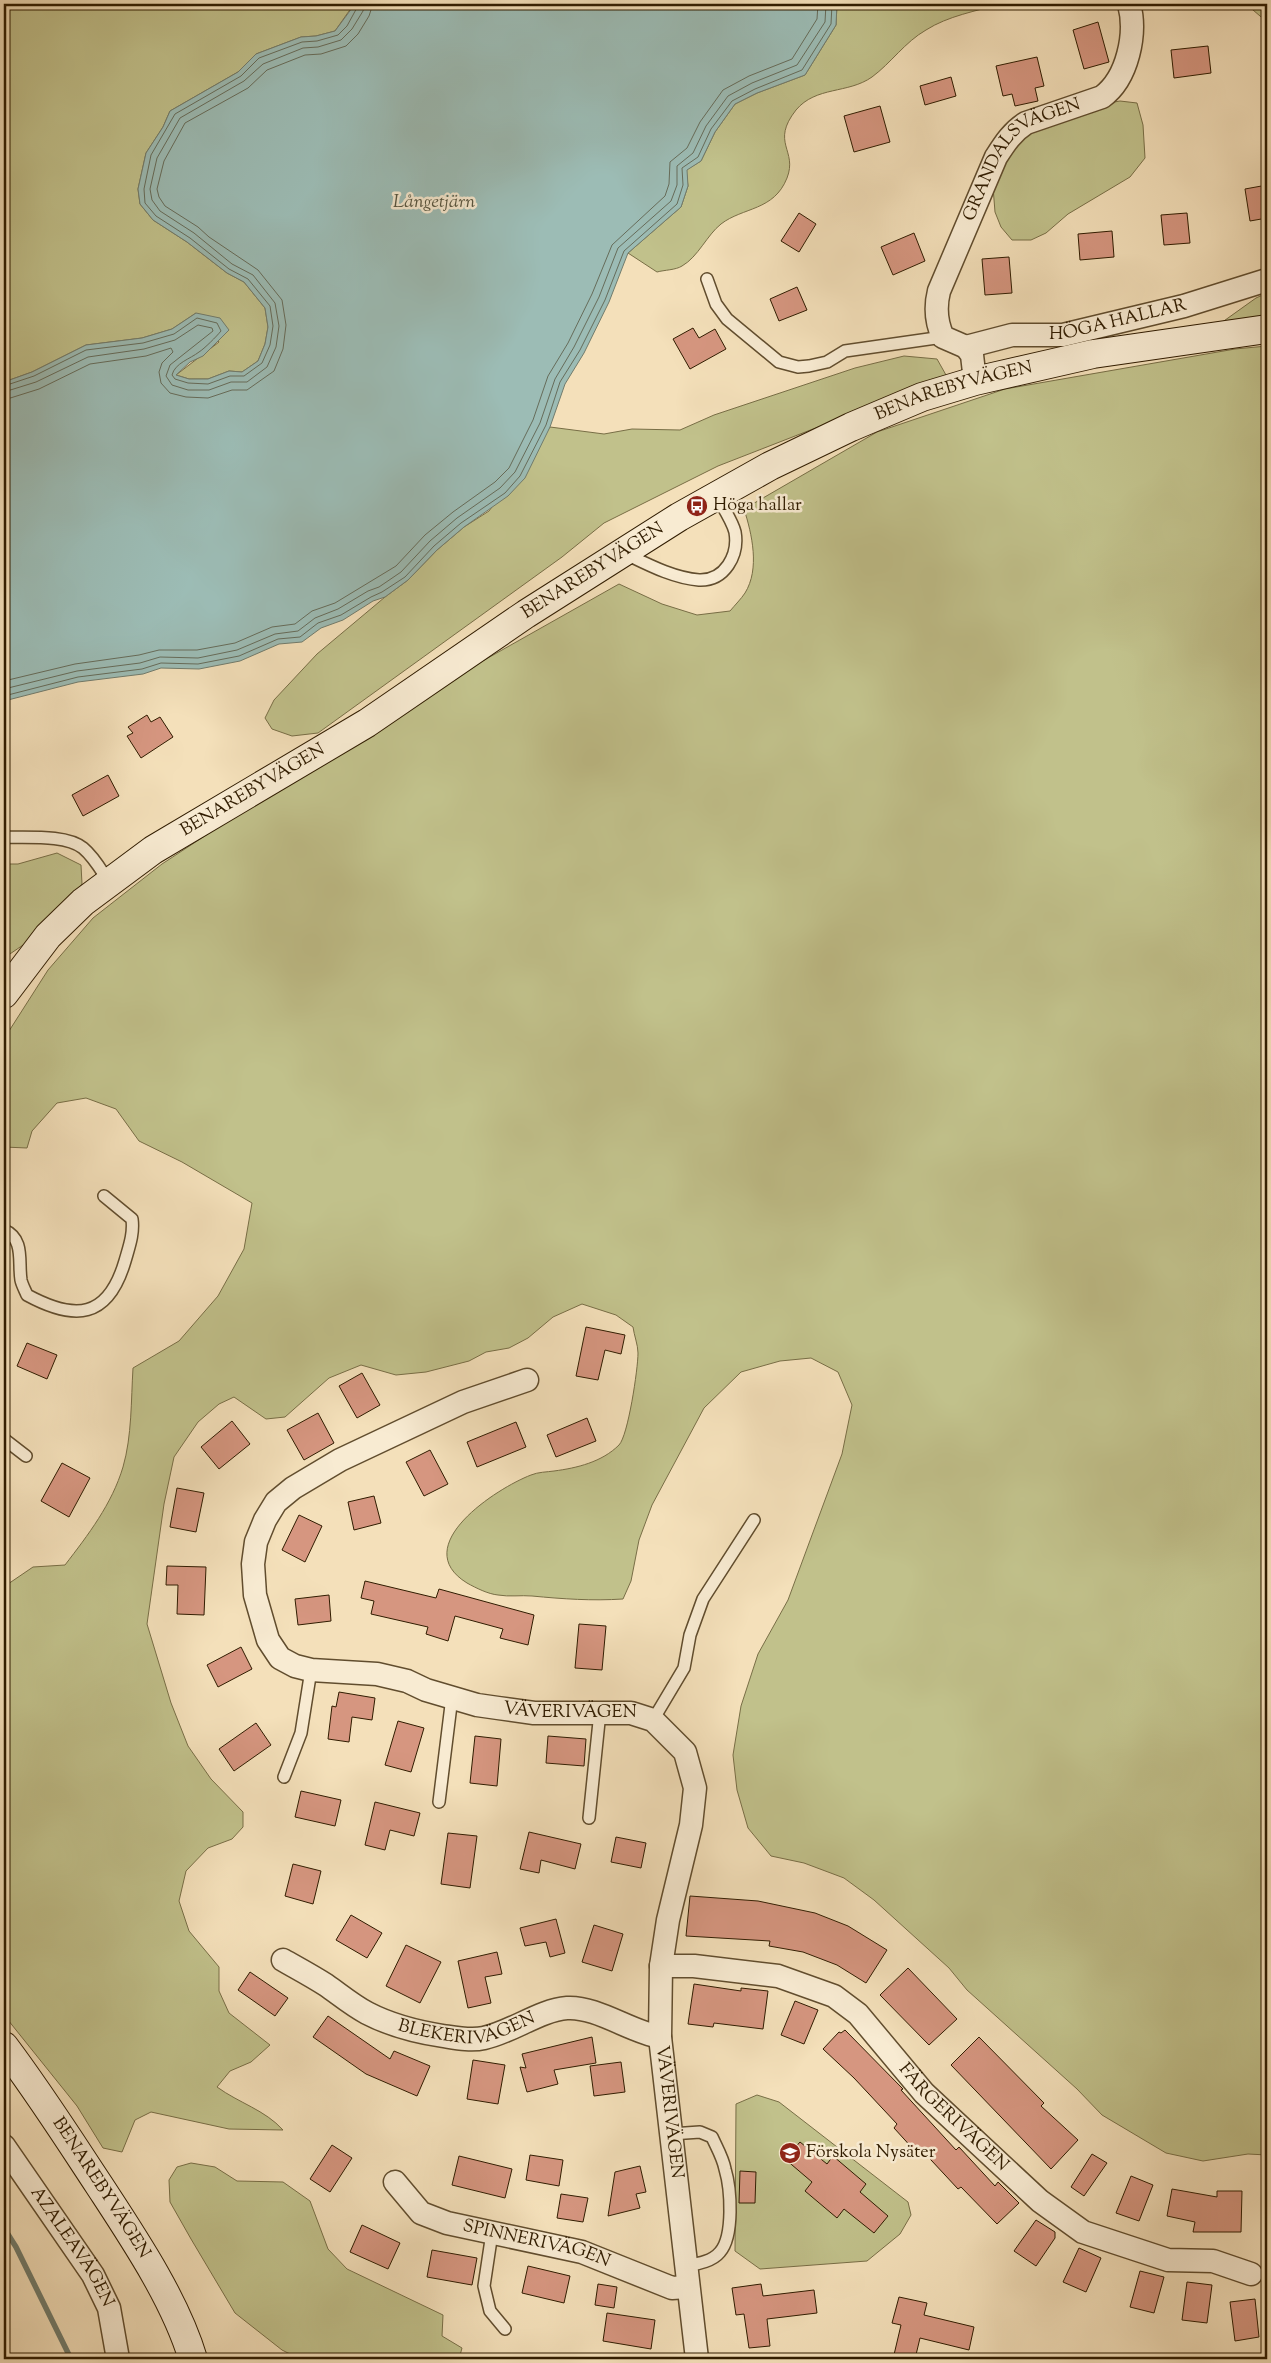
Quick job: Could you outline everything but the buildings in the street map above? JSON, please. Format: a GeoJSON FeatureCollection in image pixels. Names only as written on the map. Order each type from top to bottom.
{"type":"FeatureCollection","features":[{"type":"Feature","properties":{"kind":"street","name":"GRANDALSVÄGEN"},"geometry":{"type":"LineString","coordinates":[[943,338],[936,313],[939,291],[996,157],[1016,130],[1026,123],[1102,96],[1112,90],[1120,78],[1125,62],[1131,29],[1129,4]]}},
{"type":"Feature","properties":{"kind":"street","name":"HÖGA HALLAR"},"geometry":{"type":"LineString","coordinates":[[966,347],[1012,335],[1063,335],[1184,306],[1267,280]]}},
{"type":"Feature","properties":{"kind":"street","name":"BENAREBYVÄGEN"},"geometry":{"type":"LineString","coordinates":[[5,999],[48,936],[83,902],[109,882],[203,818],[367,723],[526,614],[622,552],[716,495],[851,427],[922,397],[975,381],[1093,354],[1267,329]]}},
{"type":"Feature","properties":{"kind":"street"},"geometry":{"type":"LineString","coordinates":[[943,338],[966,347],[972,355],[975,381]]}},
{"type":"Feature","properties":{"kind":"street","name":"VÄVERIVÄGEN"},"geometry":{"type":"LineString","coordinates":[[527,1380],[463,1402],[340,1460],[293,1488],[276,1502],[265,1520],[256,1542],[253,1564],[255,1596],[268,1640],[280,1658],[295,1666],[311,1670],[378,1674],[406,1681],[477,1705],[534,1712],[631,1713],[653,1720],[685,1752],[695,1788],[691,1825],[668,1920],[661,1966],[660,2037],[686,2277],[698,2359]]}},
{"type":"Feature","properties":{"kind":"street","name":"BLEKERIVÄGEN"},"geometry":{"type":"LineString","coordinates":[[283,1960],[324,1984],[366,2013],[401,2027],[436,2035],[460,2039],[482,2038],[511,2030],[545,2014],[567,2008],[607,2017],[644,2034],[660,2037]]}},
{"type":"Feature","properties":{"kind":"street","name":"FÄRGERIVÄGEN"},"geometry":{"type":"LineString","coordinates":[[661,1966],[703,1967],[778,1976],[834,1996],[858,2014],[924,2093],[1040,2200],[1083,2232],[1168,2260],[1214,2261],[1250,2274]]}},
{"type":"Feature","properties":{"kind":"street","name":"BENAREBYVÄGEN"},"geometry":{"type":"LineString","coordinates":[[4,2046],[35,2086],[140,2248],[189,2349],[204,2359]]}},
{"type":"Feature","properties":{"kind":"street","name":"AZALEAVÄGEN"},"geometry":{"type":"LineString","coordinates":[[4,2146],[93,2275],[109,2308],[118,2359]]}},
{"type":"Feature","properties":{"kind":"street","name":"SPINNERIVÄGEN"},"geometry":{"type":"LineString","coordinates":[[395,2182],[421,2213],[447,2223],[582,2252],[672,2288],[686,2277]]}},
{"type":"Feature","properties":{"kind":"lane"},"geometry":{"type":"LineString","coordinates":[[707,279],[716,304],[727,319],[779,362],[787,365],[809,366],[826,362],[845,351],[943,338]]}},
{"type":"Feature","properties":{"kind":"lane"},"geometry":{"type":"LineString","coordinates":[[622,552],[658,569],[683,576],[699,580],[714,577],[728,566],[736,542],[735,531],[716,495]]}},
{"type":"Feature","properties":{"kind":"lane"},"geometry":{"type":"LineString","coordinates":[[4,837],[53,838],[82,847],[94,859],[109,882]]}},
{"type":"Feature","properties":{"kind":"lane"},"geometry":{"type":"LineString","coordinates":[[4,1230],[16,1238],[20,1255],[21,1280],[26,1295],[44,1305],[69,1310],[86,1311],[98,1307],[109,1296],[122,1270],[133,1230],[132,1219],[104,1196]]}},
{"type":"Feature","properties":{"kind":"lane"},"geometry":{"type":"LineString","coordinates":[[4,1439],[26,1456]]}},
{"type":"Feature","properties":{"kind":"lane"},"geometry":{"type":"LineString","coordinates":[[653,1720],[684,1668],[695,1616],[703,1599],[754,1520]]}},
{"type":"Feature","properties":{"kind":"lane"},"geometry":{"type":"LineString","coordinates":[[284,1777],[301,1733],[311,1670]]}},
{"type":"Feature","properties":{"kind":"lane"},"geometry":{"type":"LineString","coordinates":[[439,1802],[452,1697]]}},
{"type":"Feature","properties":{"kind":"lane"},"geometry":{"type":"LineString","coordinates":[[589,1818],[600,1712]]}},
{"type":"Feature","properties":{"kind":"lane"},"geometry":{"type":"LineString","coordinates":[[670,2134],[700,2132],[712,2137],[726,2170],[730,2219],[727,2239],[720,2253],[686,2277]]}},
{"type":"Feature","properties":{"kind":"lane"},"geometry":{"type":"LineString","coordinates":[[492,2233],[484,2286],[490,2311],[505,2329]]}},
{"type":"Feature","properties":{"kind":"green space"},"geometry":{"type":"Polygon","coordinates":[[[4,4],[354,4],[335,31],[316,36],[301,37],[256,54],[238,72],[170,111],[163,127],[146,153],[138,189],[140,204],[153,220],[187,242],[227,273],[244,282],[265,308],[268,327],[265,344],[258,361],[242,372],[229,371],[208,379],[189,379],[176,375],[219,342],[196,313],[172,329],[142,338],[86,345],[32,372],[4,382],[4,4]]]}},
{"type":"Feature","properties":{"kind":"green space"},"geometry":{"type":"Polygon","coordinates":[[[837,4],[1001,4],[943,21],[911,40],[872,77],[853,86],[823,93],[804,102],[796,110],[785,131],[789,168],[787,178],[781,189],[766,203],[730,218],[721,224],[688,262],[673,269],[657,272],[628,253],[681,207],[688,186],[686,170],[701,161],[715,132],[735,104],[757,93],[805,75],[836,25],[837,4]]]}},
{"type":"Feature","properties":{"kind":"green space"},"geometry":{"type":"Polygon","coordinates":[[[1246,4],[1267,4],[1267,22],[1246,4]]]}},
{"type":"Feature","properties":{"kind":"green space"},"geometry":{"type":"Polygon","coordinates":[[[1120,101],[1137,103],[1143,125],[1145,158],[1130,177],[1068,214],[1046,233],[1031,240],[1012,240],[1001,227],[995,212],[993,187],[996,177],[1025,134],[1091,106],[1120,101]]]}},
{"type":"Feature","properties":{"kind":"green space"},"geometry":{"type":"Polygon","coordinates":[[[1267,293],[1267,321],[1214,328],[1256,298],[1267,293]]]}},
{"type":"Feature","properties":{"kind":"green space"},"geometry":{"type":"Polygon","coordinates":[[[1267,346],[1267,2155],[1248,2154],[1203,2161],[1166,2153],[1102,2115],[1077,2089],[967,1990],[949,1968],[874,1900],[844,1878],[804,1863],[771,1856],[748,1828],[737,1790],[733,1755],[741,1706],[758,1654],[788,1600],[842,1454],[852,1405],[838,1372],[811,1358],[780,1361],[741,1372],[704,1408],[652,1505],[639,1540],[631,1581],[623,1599],[600,1600],[494,1594],[467,1583],[451,1568],[447,1552],[452,1536],[464,1520],[480,1505],[498,1492],[531,1475],[571,1468],[597,1460],[612,1451],[619,1445],[622,1439],[632,1402],[638,1361],[638,1350],[633,1327],[616,1315],[582,1304],[553,1317],[528,1338],[509,1348],[486,1352],[469,1361],[426,1372],[396,1375],[361,1365],[329,1378],[285,1417],[266,1419],[234,1397],[219,1404],[198,1422],[174,1457],[164,1504],[147,1624],[171,1703],[188,1746],[211,1779],[243,1812],[243,1827],[232,1839],[208,1848],[186,1871],[179,1901],[189,1931],[219,1967],[219,1991],[229,2013],[270,2045],[251,2062],[230,2071],[217,2087],[268,2117],[283,2130],[229,2129],[151,2112],[135,2120],[122,2152],[103,2148],[77,2106],[4,2015],[4,1599],[8,1584],[33,1567],[65,1565],[98,1519],[113,1494],[126,1455],[131,1418],[133,1368],[179,1341],[218,1296],[244,1249],[252,1203],[182,1162],[139,1141],[116,1109],[86,1098],[57,1103],[32,1131],[27,1148],[4,1147],[4,1047],[9,1031],[48,970],[93,918],[162,864],[261,799],[479,663],[619,584],[662,604],[697,615],[730,611],[745,593],[750,584],[752,573],[752,540],[744,509],[877,432],[1005,389],[1235,349],[1267,346]]]}},
{"type":"Feature","properties":{"kind":"green space"},"geometry":{"type":"Polygon","coordinates":[[[904,356],[937,359],[946,375],[937,385],[903,394],[718,466],[604,523],[562,557],[318,733],[292,736],[272,729],[265,718],[274,700],[317,654],[408,580],[437,550],[464,527],[489,511],[550,427],[604,434],[632,429],[680,430],[714,415],[855,368],[904,356]]]}},
{"type":"Feature","properties":{"kind":"green space"},"geometry":{"type":"Polygon","coordinates":[[[57,853],[81,865],[82,884],[26,943],[4,958],[4,864],[18,864],[57,853]]]}},
{"type":"Feature","properties":{"kind":"green space","name":"Förskola Nysäter"},"geometry":{"type":"Polygon","coordinates":[[[757,2095],[779,2102],[908,2202],[911,2215],[900,2234],[867,2261],[760,2269],[735,2251],[736,2104],[757,2095]]]}},
{"type":"Feature","properties":{"kind":"green space"},"geometry":{"type":"Polygon","coordinates":[[[191,2163],[215,2167],[237,2181],[283,2182],[310,2201],[328,2249],[347,2269],[443,2315],[442,2336],[462,2348],[459,2359],[300,2359],[282,2350],[235,2313],[170,2202],[169,2180],[177,2167],[191,2163]]]}},
{"type":"Feature","properties":{"kind":"water","name":"Långetjärn"},"geometry":{"type":"Polygon","coordinates":[[[355,4],[837,4],[836,25],[805,75],[757,93],[735,104],[715,132],[701,161],[687,170],[688,186],[681,207],[628,253],[609,302],[584,353],[565,384],[550,427],[525,478],[508,496],[464,527],[437,550],[408,580],[385,597],[373,601],[343,620],[321,628],[302,642],[279,644],[240,661],[199,669],[161,668],[143,674],[78,682],[4,701],[4,382],[32,372],[86,345],[142,338],[172,329],[196,313],[220,318],[229,330],[203,356],[190,362],[176,375],[189,379],[208,379],[229,371],[242,372],[258,361],[265,344],[268,327],[265,308],[244,282],[227,273],[187,242],[153,220],[140,204],[138,189],[146,153],[163,127],[170,111],[238,72],[256,54],[301,37],[316,36],[335,31],[355,4]]]}},
{"type":"Feature","properties":{"kind":"waterway"},"geometry":{"type":"LineString","coordinates":[[4,2228],[16,2247],[71,2359]]}},
{"type":"Feature","properties":{"kind":"place","name":"Höga hallar"},"geometry":{"type":"Point","coordinates":[697,506]}},
{"type":"Feature","properties":{"kind":"place","name":"Förskola Nysäter"},"geometry":{"type":"Point","coordinates":[790,2153]}}]}
